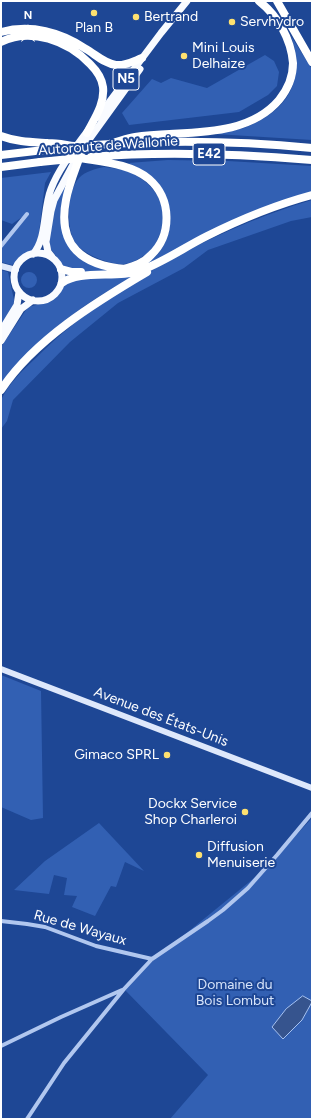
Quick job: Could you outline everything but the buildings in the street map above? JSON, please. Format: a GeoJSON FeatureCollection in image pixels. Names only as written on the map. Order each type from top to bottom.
{"type":"FeatureCollection","features":[{"type":"Feature","properties":{"kind":"highway"},"geometry":{"type":"LineString","coordinates":[[112,143],[134,137],[215,130],[230,127],[256,119],[275,104],[283,95],[290,83],[293,69],[292,55],[284,30],[275,17],[259,1]]}},
{"type":"Feature","properties":{"kind":"highway"},"geometry":{"type":"LineString","coordinates":[[277,1],[312,62]]}},
{"type":"Feature","properties":{"kind":"highway"},"geometry":{"type":"LineString","coordinates":[[1,32],[22,28],[52,32],[68,38],[104,61],[114,65],[126,64],[142,58]]}},
{"type":"Feature","properties":{"kind":"highway"},"geometry":{"type":"LineString","coordinates":[[1,42],[24,36],[50,39],[67,46],[78,53],[91,65],[102,80],[103,96],[101,104],[87,133]]}},
{"type":"Feature","properties":{"kind":"highway"},"geometry":{"type":"LineString","coordinates":[[1,136],[13,140],[79,151],[125,167],[140,173],[149,179],[158,188],[164,200],[167,220],[162,241],[157,249],[141,263],[116,270],[77,273],[68,272],[61,268]]}},
{"type":"Feature","properties":{"kind":"highway","name":"Autoroute de Wallonie"},"geometry":{"type":"LineString","coordinates":[[1,167],[40,162],[112,143],[225,142],[312,148]]}},
{"type":"Feature","properties":{"kind":"highway","name":"Autoroute de Wallonie"},"geometry":{"type":"LineString","coordinates":[[1,155],[49,146]]}},
{"type":"Feature","properties":{"kind":"highway"},"geometry":{"type":"LineString","coordinates":[[79,151],[66,198],[64,216],[68,236],[74,249],[88,260],[106,267],[126,268]]}},
{"type":"Feature","properties":{"kind":"highway","name":"Autoroute de Wallonie"},"geometry":{"type":"LineString","coordinates":[[104,159],[166,154],[225,154],[312,160]]}},
{"type":"Feature","properties":{"kind":"highway"},"geometry":{"type":"LineString","coordinates":[[62,283],[73,277],[132,273],[141,270],[235,223],[263,211],[312,195]]}},
{"type":"Feature","properties":{"kind":"highway"},"geometry":{"type":"LineString","coordinates":[[1,390],[24,363],[68,324],[121,287],[160,264],[164,259]]}},
{"type":"Feature","properties":{"kind":"main road","name":"N5"},"geometry":{"type":"LineString","coordinates":[[16,270],[23,259],[33,254],[37,249],[40,241],[47,200],[55,180],[87,133],[142,58],[187,1]]}},
{"type":"Feature","properties":{"kind":"main road","name":"N5"},"geometry":{"type":"LineString","coordinates":[[61,268],[48,252],[46,242],[54,200],[79,151],[164,36],[167,27]]}},
{"type":"Feature","properties":{"kind":"main road"},"geometry":{"type":"LineString","coordinates":[[33,254],[46,254],[52,257]]}},
{"type":"Feature","properties":{"kind":"main road"},"geometry":{"type":"LineString","coordinates":[[16,270],[14,280],[23,296],[33,300],[45,300],[56,294],[62,283],[61,268]]}},
{"type":"Feature","properties":{"kind":"main road"},"geometry":{"type":"LineString","coordinates":[[1,331],[17,305],[20,292]]}},
{"type":"Feature","properties":{"kind":"main road"},"geometry":{"type":"LineString","coordinates":[[1,341],[21,309],[33,300]]}},
{"type":"Feature","properties":{"kind":"street"},"geometry":{"type":"LineString","coordinates":[[1,246],[27,214]]}},
{"type":"Feature","properties":{"kind":"street"},"geometry":{"type":"LineString","coordinates":[[1,266],[16,270]]}},
{"type":"Feature","properties":{"kind":"street","name":"Avenue des États-Unis"},"geometry":{"type":"LineString","coordinates":[[1,669],[312,788]]}},
{"type":"Feature","properties":{"kind":"street"},"geometry":{"type":"LineString","coordinates":[[27,1119],[64,1063],[124,989],[152,959],[208,922],[248,888],[312,813]]}},
{"type":"Feature","properties":{"kind":"street","name":"Rue de Wayaux"},"geometry":{"type":"LineString","coordinates":[[1,921],[45,927],[96,946],[152,959]]}},
{"type":"Feature","properties":{"kind":"street"},"geometry":{"type":"LineString","coordinates":[[1,1046],[61,1016],[124,989]]}},
{"type":"Feature","properties":{"kind":"green space"},"geometry":{"type":"Polygon","coordinates":[[[291,36],[312,69],[312,140],[215,134],[244,128],[272,113],[282,103],[290,92],[296,67],[295,52],[291,36]]]}},
{"type":"Feature","properties":{"kind":"green space"},"geometry":{"type":"Polygon","coordinates":[[[265,55],[274,61],[279,72],[277,86],[268,95],[239,112],[129,125],[122,113],[152,79],[161,83],[171,78],[207,88],[265,55]]]}},
{"type":"Feature","properties":{"kind":"green space"},"geometry":{"type":"Polygon","coordinates":[[[168,160],[228,161],[312,166],[312,193],[134,269],[153,259],[164,246],[170,227],[170,217],[167,198],[157,182],[147,173],[128,163],[168,160]]]}},
{"type":"Feature","properties":{"kind":"green space"},"geometry":{"type":"Polygon","coordinates":[[[104,167],[119,169],[139,177],[155,191],[163,210],[164,220],[155,245],[144,256],[124,264],[112,263],[99,259],[81,249],[73,239],[69,221],[70,201],[75,184],[79,178],[85,174],[104,167]]]}},
{"type":"Feature","properties":{"kind":"green space"},"geometry":{"type":"Polygon","coordinates":[[[51,172],[45,183],[37,249],[26,254],[12,265],[1,262],[1,246],[25,215],[12,224],[1,220],[1,178],[51,172]]]}},
{"type":"Feature","properties":{"kind":"green space"},"geometry":{"type":"Polygon","coordinates":[[[67,184],[64,208],[72,245],[112,271],[68,272],[50,248],[49,224],[54,200],[67,184]]]}},
{"type":"Feature","properties":{"kind":"green space"},"geometry":{"type":"Polygon","coordinates":[[[312,200],[312,217],[291,221],[208,250],[184,268],[118,303],[70,342],[13,400],[7,421],[1,429],[2,398],[13,381],[65,331],[96,307],[165,263],[202,244],[239,226],[312,200]]]}},
{"type":"Feature","properties":{"kind":"green space"},"geometry":{"type":"Polygon","coordinates":[[[1,270],[8,272],[14,300],[13,307],[1,325],[1,270]]]}},
{"type":"Feature","properties":{"kind":"green space"},"geometry":{"type":"Polygon","coordinates":[[[145,271],[99,296],[56,327],[26,355],[1,386],[1,347],[28,307],[52,301],[57,297],[64,286],[72,280],[145,271]]]}},
{"type":"Feature","properties":{"kind":"green space"},"geometry":{"type":"Polygon","coordinates":[[[29,272],[35,274],[37,280],[35,286],[29,288],[23,286],[21,280],[23,274],[29,272]]]}},
{"type":"Feature","properties":{"kind":"green space"},"geometry":{"type":"Polygon","coordinates":[[[1,675],[41,691],[43,818],[31,820],[1,807],[1,675]]]}},
{"type":"Feature","properties":{"kind":"green space","name":"Domaine du Bois Lombut"},"geometry":{"type":"Polygon","coordinates":[[[312,818],[312,1119],[170,1119],[208,1075],[124,989],[157,957],[264,870],[312,818]]]}},
{"type":"Feature","properties":{"kind":"green space"},"geometry":{"type":"Polygon","coordinates":[[[99,823],[144,871],[125,862],[116,887],[111,886],[95,916],[72,907],[77,896],[64,895],[67,878],[54,875],[49,894],[14,890],[45,861],[99,823]]]}},
{"type":"Feature","properties":{"kind":"shaded area"},"geometry":{"type":"Polygon","coordinates":[[[303,996],[312,1002],[302,1020],[283,1039],[272,1027],[286,1009],[303,996]]]}},
{"type":"Feature","properties":{"kind":"place","name":"Plan B"},"geometry":{"type":"Point","coordinates":[94,13]}},
{"type":"Feature","properties":{"kind":"place","name":"Bertrand"},"geometry":{"type":"Point","coordinates":[136,17]}},
{"type":"Feature","properties":{"kind":"place","name":"Servhydro"},"geometry":{"type":"Point","coordinates":[232,22]}},
{"type":"Feature","properties":{"kind":"place","name":"Mini Louis Delhaize"},"geometry":{"type":"Point","coordinates":[184,56]}},
{"type":"Feature","properties":{"kind":"place","name":"Gimaco SPRL"},"geometry":{"type":"Point","coordinates":[167,755]}},
{"type":"Feature","properties":{"kind":"place","name":"Dockx Service Shop Charleroi"},"geometry":{"type":"Point","coordinates":[245,812]}},
{"type":"Feature","properties":{"kind":"place","name":"Diffusion Menuiserie"},"geometry":{"type":"Point","coordinates":[199,855]}}]}
